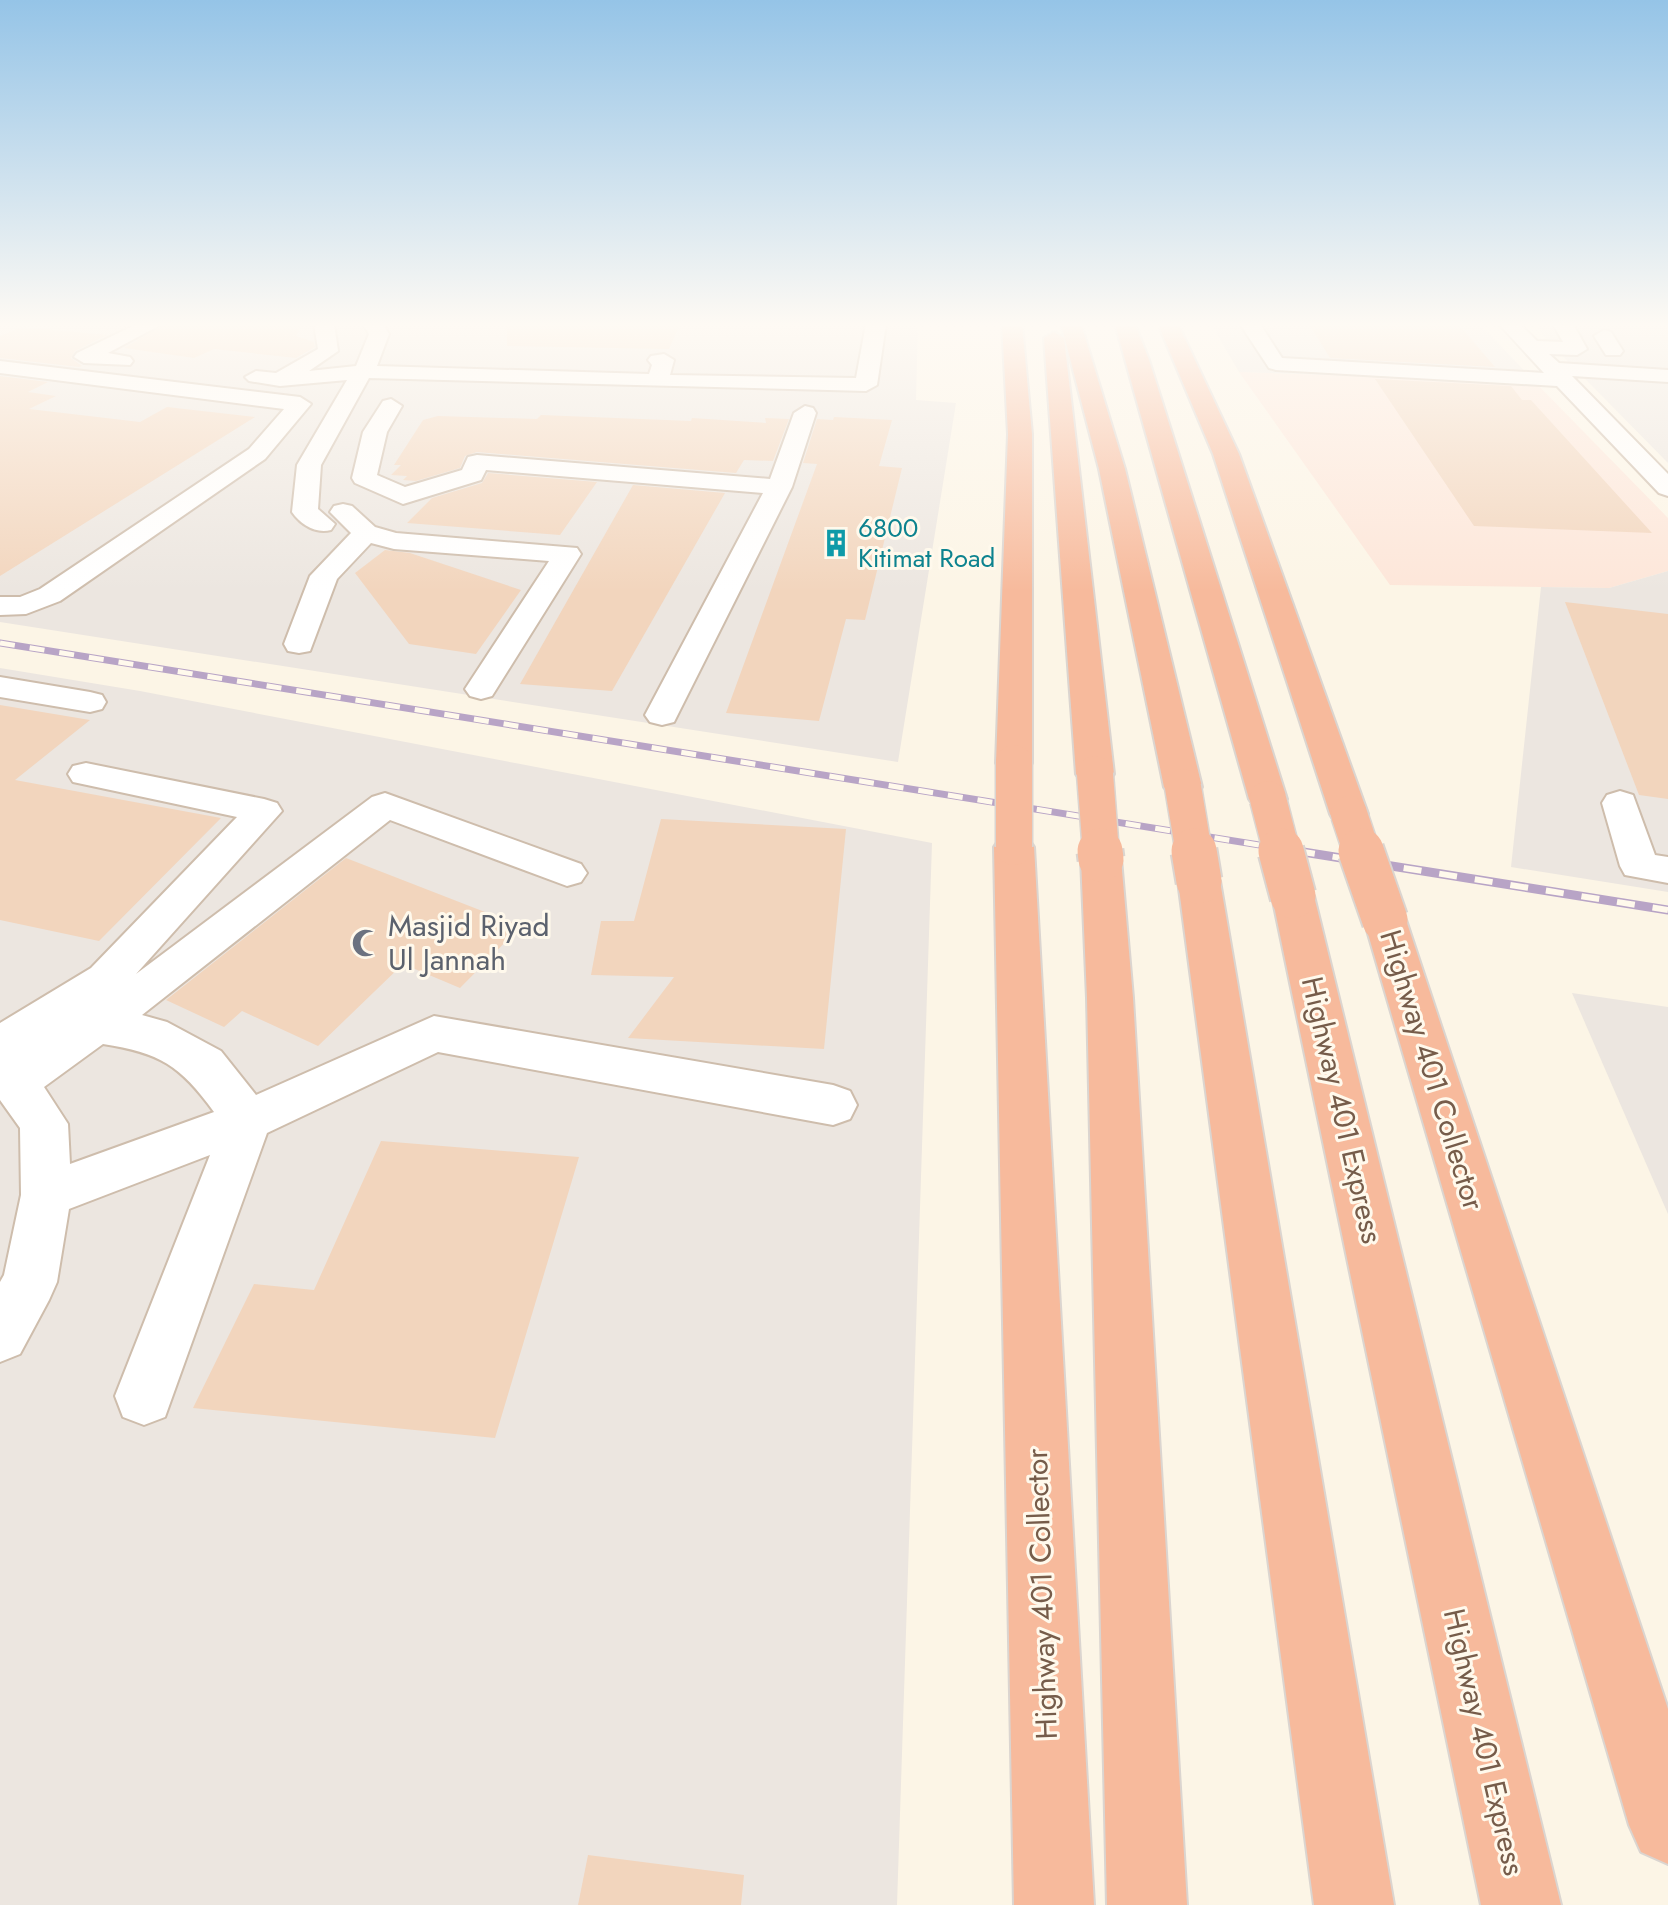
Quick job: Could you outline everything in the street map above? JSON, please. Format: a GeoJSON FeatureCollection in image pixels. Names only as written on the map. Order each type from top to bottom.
{"type":"FeatureCollection","features":[{"type":"Feature","properties":{"kind":"highway"},"geometry":{"type":"LineString","coordinates":[[1017,413],[1020,434]]}},
{"type":"Feature","properties":{"kind":"highway","name":"Highway 401 Collector"},"geometry":{"type":"LineString","coordinates":[[1018,413],[1014,847],[1054,1905]]}},
{"type":"Feature","properties":{"kind":"highway"},"geometry":{"type":"LineString","coordinates":[[1061,413],[1095,774],[1110,998],[1147,1905]]}},
{"type":"Feature","properties":{"kind":"highway"},"geometry":{"type":"LineString","coordinates":[[1096,413],[1112,469],[1183,787],[1354,1905]]}},
{"type":"Feature","properties":{"kind":"highway","name":"Highway 401 Express"},"geometry":{"type":"LineString","coordinates":[[1154,413],[1268,799],[1293,896],[1521,1905]]}},
{"type":"Feature","properties":{"kind":"highway","name":"Highway 401 Collector"},"geometry":{"type":"LineString","coordinates":[[1208,413],[1226,454],[1385,920],[1668,1825]]}},
{"type":"Feature","properties":{"kind":"street"},"geometry":{"type":"LineString","coordinates":[[0,606],[29,605],[50,595],[257,454],[292,413]]}},
{"type":"Feature","properties":{"kind":"street"},"geometry":{"type":"LineString","coordinates":[[323,516],[309,465],[338,413]]}},
{"type":"Feature","properties":{"kind":"street"},"geometry":{"type":"LineString","coordinates":[[387,413],[375,432],[364,478],[403,496]]}},
{"type":"Feature","properties":{"kind":"street"},"geometry":{"type":"LineString","coordinates":[[662,715],[779,487],[805,413]]}},
{"type":"Feature","properties":{"kind":"street"},"geometry":{"type":"LineString","coordinates":[[1597,413],[1665,480]]}},
{"type":"Feature","properties":{"kind":"street"},"geometry":{"type":"LineString","coordinates":[[323,516],[472,475],[477,462],[779,487]]}},
{"type":"Feature","properties":{"kind":"street"},"geometry":{"type":"LineString","coordinates":[[323,516],[394,541],[567,554],[481,689]]}},
{"type":"Feature","properties":{"kind":"street"},"geometry":{"type":"LineString","coordinates":[[299,644],[324,576],[366,533]]}},
{"type":"Feature","properties":{"kind":"street"},"geometry":{"type":"LineString","coordinates":[[0,687],[90,702]]}},
{"type":"Feature","properties":{"kind":"street"},"geometry":{"type":"LineString","coordinates":[[5,1066],[106,979],[264,811],[86,774]]}},
{"type":"Feature","properties":{"kind":"street"},"geometry":{"type":"LineString","coordinates":[[1620,803],[1639,866],[1668,870]]}},
{"type":"Feature","properties":{"kind":"street"},"geometry":{"type":"LineString","coordinates":[[5,1066],[95,1025],[172,971],[385,805],[567,873]]}},
{"type":"Feature","properties":{"kind":"street"},"geometry":{"type":"LineString","coordinates":[[95,1025],[151,1034],[205,1064],[248,1120]]}},
{"type":"Feature","properties":{"kind":"street"},"geometry":{"type":"LineString","coordinates":[[46,1195],[248,1120],[434,1034],[833,1105]]}},
{"type":"Feature","properties":{"kind":"street"},"geometry":{"type":"LineString","coordinates":[[0,1335],[30,1282],[46,1195],[44,1124],[5,1066]]}},
{"type":"Feature","properties":{"kind":"street"},"geometry":{"type":"LineString","coordinates":[[144,1396],[248,1120]]}},
{"type":"Feature","properties":{"kind":"shaded area"},"geometry":{"type":"Polygon","coordinates":[[[0,413],[954,413],[898,762],[0,622],[0,413]]]}},
{"type":"Feature","properties":{"kind":"shaded area"},"geometry":{"type":"Polygon","coordinates":[[[1268,413],[1565,413],[1668,518],[1668,571],[1609,588],[1390,585],[1268,413]]]}},
{"type":"Feature","properties":{"kind":"shaded area"},"geometry":{"type":"Polygon","coordinates":[[[1619,413],[1668,413],[1668,463],[1619,413]]]}},
{"type":"Feature","properties":{"kind":"shaded area"},"geometry":{"type":"Polygon","coordinates":[[[1668,571],[1668,892],[1511,867],[1541,587],[1609,588],[1668,571]]]}},
{"type":"Feature","properties":{"kind":"shaded area"},"geometry":{"type":"Polygon","coordinates":[[[0,668],[140,691],[932,843],[897,1905],[0,1905],[0,668]]]}},
{"type":"Feature","properties":{"kind":"shaded area"},"geometry":{"type":"Polygon","coordinates":[[[1572,993],[1668,1007],[1668,1214],[1572,993]]]}},
{"type":"Feature","properties":{"kind":"building"},"geometry":{"type":"Polygon","coordinates":[[[0,413],[62,413],[140,422],[156,413],[219,413],[255,417],[0,576],[0,413]]]}},
{"type":"Feature","properties":{"kind":"building"},"geometry":{"type":"Polygon","coordinates":[[[1398,413],[1543,413],[1652,533],[1474,526],[1398,413]]]}},
{"type":"Feature","properties":{"kind":"building"},"geometry":{"type":"Polygon","coordinates":[[[541,415],[766,423],[765,418],[789,419],[773,461],[744,460],[736,473],[477,452],[465,456],[460,468],[416,481],[403,480],[407,476],[391,475],[401,465],[394,465],[423,420],[438,416],[537,419],[541,415]]]}},
{"type":"Feature","properties":{"kind":"building","name":"6800 Kitimat Road"},"geometry":{"type":"Polygon","coordinates":[[[834,417],[892,420],[879,466],[902,468],[865,620],[846,619],[819,721],[726,713],[817,464],[803,463],[817,419],[833,420],[834,417]]]}},
{"type":"Feature","properties":{"kind":"building"},"geometry":{"type":"Polygon","coordinates":[[[488,473],[597,482],[560,535],[407,523],[432,498],[482,483],[488,473]]]}},
{"type":"Feature","properties":{"kind":"building"},"geometry":{"type":"Polygon","coordinates":[[[633,485],[725,493],[612,691],[520,684],[633,485]]]}},
{"type":"Feature","properties":{"kind":"building"},"geometry":{"type":"Polygon","coordinates":[[[385,550],[410,553],[521,590],[476,654],[409,644],[355,573],[385,550]]]}},
{"type":"Feature","properties":{"kind":"building"},"geometry":{"type":"Polygon","coordinates":[[[1565,602],[1668,614],[1668,799],[1639,795],[1565,602]]]}},
{"type":"Feature","properties":{"kind":"building"},"geometry":{"type":"Polygon","coordinates":[[[0,705],[90,720],[15,780],[221,818],[99,941],[0,920],[0,705]]]}},
{"type":"Feature","properties":{"kind":"building"},"geometry":{"type":"Polygon","coordinates":[[[661,819],[846,829],[824,1049],[628,1038],[674,977],[591,975],[601,921],[634,921],[661,819]]]}},
{"type":"Feature","properties":{"kind":"building","name":"Masjid Riyad Ul Jannah"},"geometry":{"type":"Polygon","coordinates":[[[346,858],[521,926],[460,988],[403,964],[318,1046],[242,1011],[224,1027],[166,1000],[346,858]]]}},
{"type":"Feature","properties":{"kind":"building"},"geometry":{"type":"Polygon","coordinates":[[[381,1141],[579,1157],[495,1438],[193,1408],[254,1284],[314,1290],[381,1141]]]}},
{"type":"Feature","properties":{"kind":"building"},"geometry":{"type":"Polygon","coordinates":[[[588,1855],[744,1875],[741,1905],[578,1905],[588,1855]]]}},
{"type":"Feature","properties":{"kind":"railway"},"geometry":{"type":"LineString","coordinates":[[0,643],[1309,853]]}},
{"type":"Feature","properties":{"kind":"railway"},"geometry":{"type":"LineString","coordinates":[[1297,851],[1668,910]]}},
{"type":"Feature","properties":{"kind":"place","name":"6800 Kitimat Road"},"geometry":{"type":"Point","coordinates":[836,543]}},
{"type":"Feature","properties":{"kind":"place","name":"Masjid Riyad Ul Jannah"},"geometry":{"type":"Point","coordinates":[366,943]}}]}
